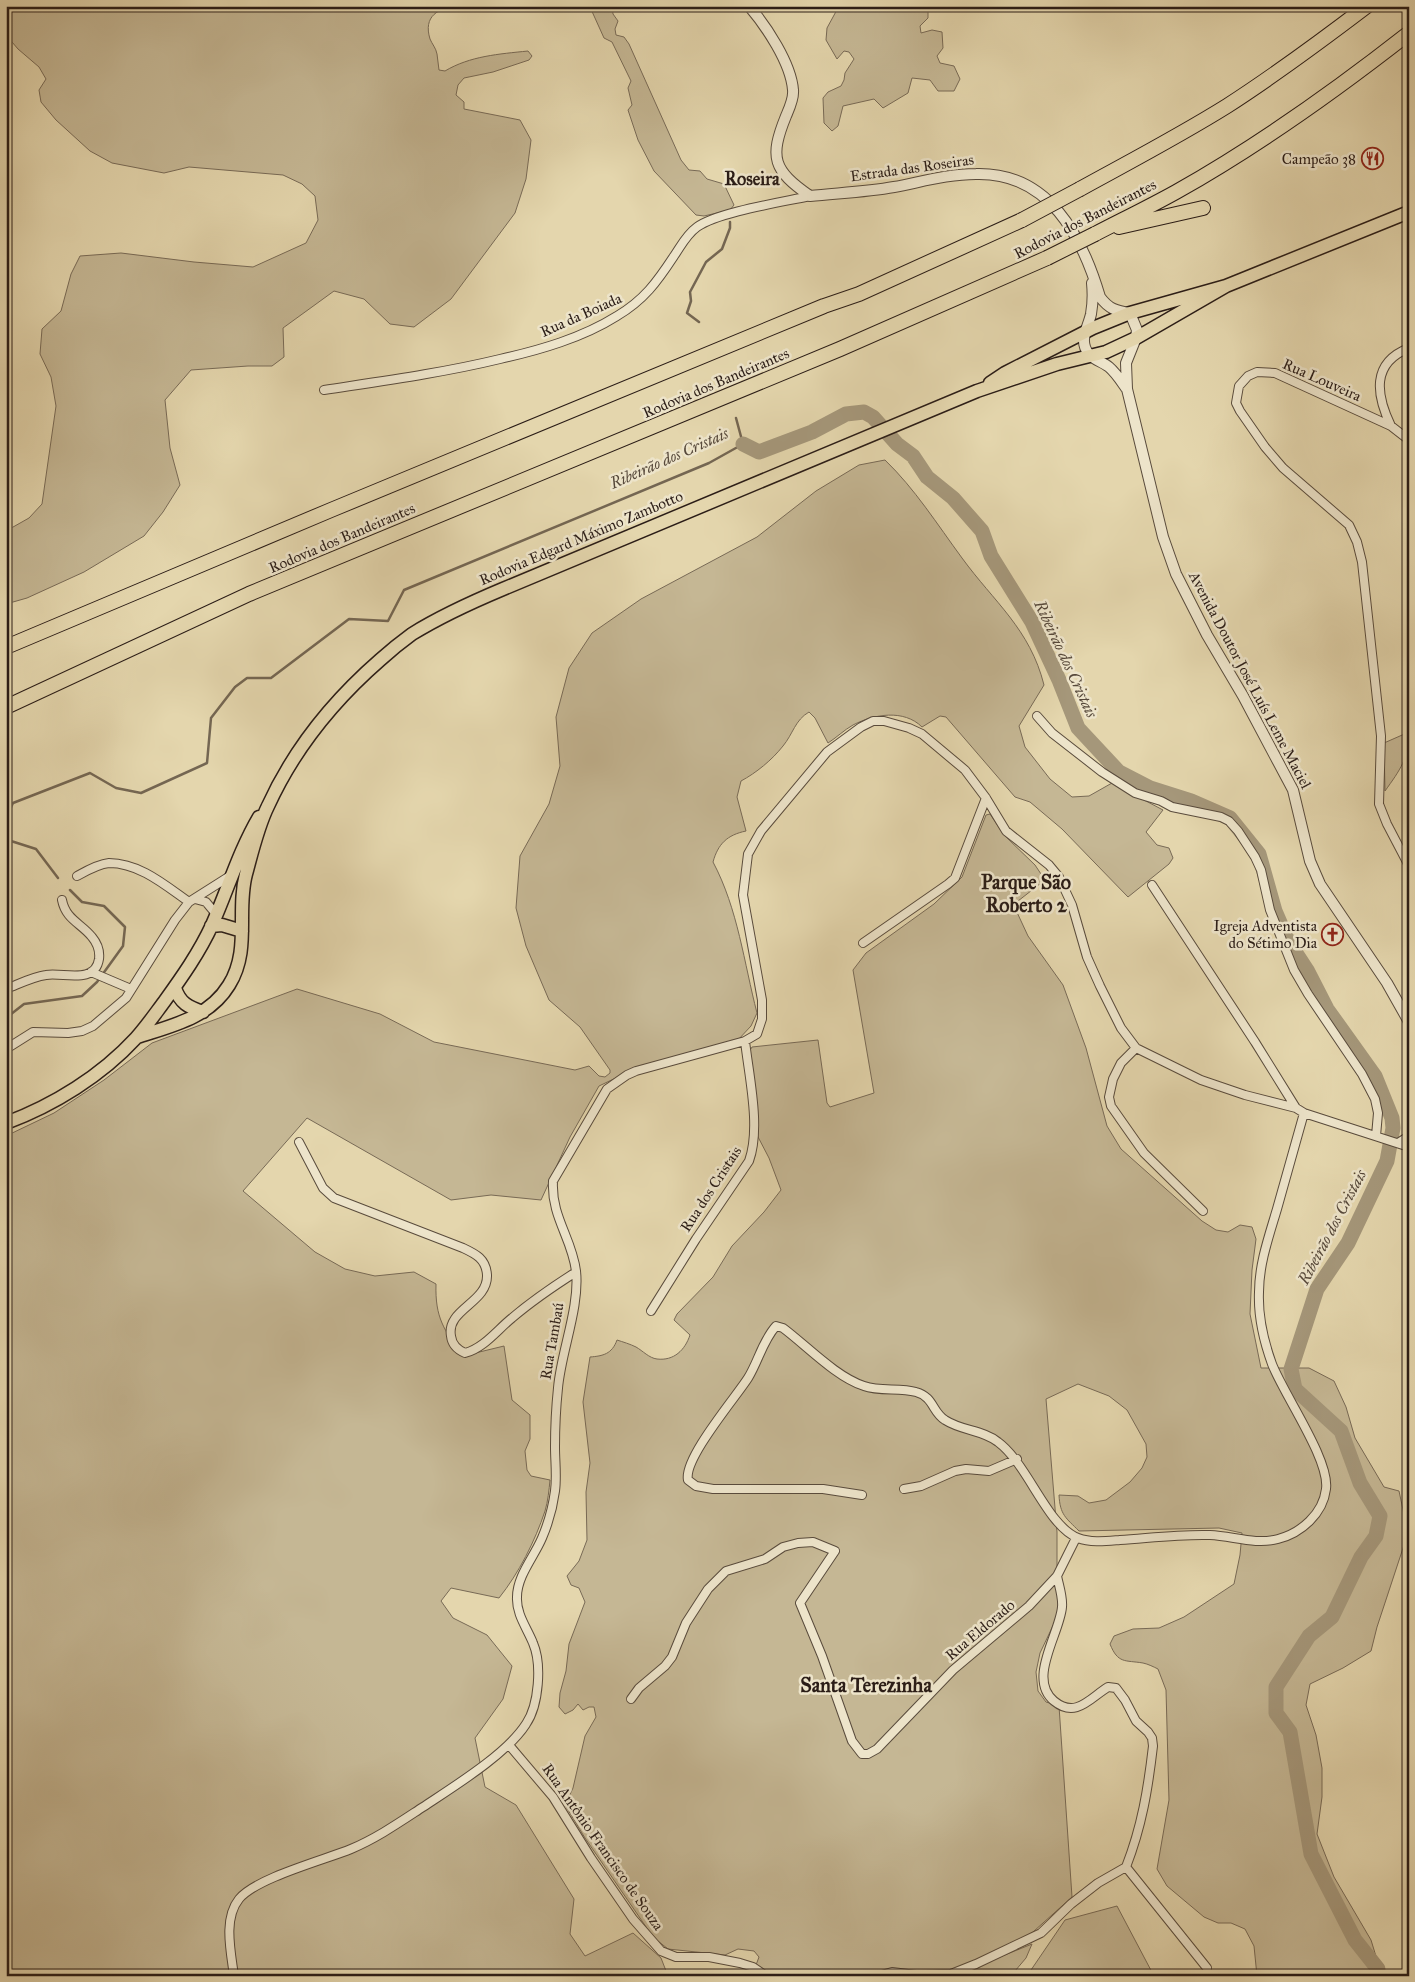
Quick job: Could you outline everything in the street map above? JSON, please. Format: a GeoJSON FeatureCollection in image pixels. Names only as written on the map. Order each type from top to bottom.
{"type":"FeatureCollection","features":[{"type":"Feature","properties":{"kind":"highway","name":"Rodovia dos Bandeirantes"},"geometry":{"type":"LineString","coordinates":[[6,647],[340,506],[824,306],[859,294],[1022,220],[1156,148],[1225,107],[1285,68],[1367,6]]}},
{"type":"Feature","properties":{"kind":"highway","name":"Rodovia dos Bandeirantes"},"geometry":{"type":"LineString","coordinates":[[6,707],[248,594],[831,353],[1047,258],[1176,192],[1266,137],[1376,59],[1409,33]]}},
{"type":"Feature","properties":{"kind":"highway"},"geometry":{"type":"LineString","coordinates":[[1097,233],[1203,208]]}},
{"type":"Feature","properties":{"kind":"main road","name":"Rodovia Edgard Máximo Zambotto"},"geometry":{"type":"LineString","coordinates":[[977,391],[1005,373],[1084,332],[1130,313],[1226,286],[1409,212]]}},
{"type":"Feature","properties":{"kind":"main road","name":"Rodovia Edgard Máximo Zambotto"},"geometry":{"type":"LineString","coordinates":[[6,1123],[39,1110],[85,1082],[137,1037],[175,988],[193,961],[213,920],[249,833],[328,710],[365,673],[411,635],[488,595],[977,391],[1057,364],[1092,357],[1106,352],[1136,338],[1226,286]]}},
{"type":"Feature","properties":{"kind":"main road","name":"Rodovia Edgard Máximo Zambotto"},"geometry":{"type":"LineString","coordinates":[[137,1037],[178,1024],[202,1012],[216,1002],[229,985],[241,960],[246,875],[267,807]]}},
{"type":"Feature","properties":{"kind":"main road"},"geometry":{"type":"LineString","coordinates":[[213,920],[242,931]]}},
{"type":"Feature","properties":{"kind":"main road"},"geometry":{"type":"LineString","coordinates":[[175,988],[178,998],[184,1004],[202,1012]]}},
{"type":"Feature","properties":{"kind":"street"},"geometry":{"type":"LineString","coordinates":[[749,6],[775,42],[789,72],[793,91],[775,149],[777,162],[787,179],[810,196]]}},
{"type":"Feature","properties":{"kind":"street","name":"Estrada das Roseiras"},"geometry":{"type":"LineString","coordinates":[[810,196],[892,187],[956,175],[978,174],[1016,179],[1034,189],[1058,210],[1074,231],[1100,297],[1105,304],[1116,311],[1130,313]]}},
{"type":"Feature","properties":{"kind":"street","name":"Rua da Boiada"},"geometry":{"type":"LineString","coordinates":[[324,390],[445,372],[521,354],[567,340],[615,318],[638,303],[652,287],[685,238],[698,226],[721,216],[810,196]]}},
{"type":"Feature","properties":{"kind":"street","name":"Estrada das Roseiras"},"geometry":{"type":"LineString","coordinates":[[1084,332],[1093,299],[1090,269]]}},
{"type":"Feature","properties":{"kind":"street"},"geometry":{"type":"LineString","coordinates":[[1130,313],[1137,330],[1136,338]]}},
{"type":"Feature","properties":{"kind":"street"},"geometry":{"type":"LineString","coordinates":[[1084,332],[1084,345],[1092,357]]}},
{"type":"Feature","properties":{"kind":"street","name":"Avenida Doutor José Luís Leme Maciel"},"geometry":{"type":"LineString","coordinates":[[1136,338],[1126,363],[1127,389],[1163,537],[1176,574],[1207,635],[1243,696],[1294,790],[1314,873],[1387,983],[1409,1022]]}},
{"type":"Feature","properties":{"kind":"street"},"geometry":{"type":"LineString","coordinates":[[1391,426],[1381,406],[1379,389],[1382,370],[1389,359],[1398,352],[1409,348]]}},
{"type":"Feature","properties":{"kind":"street","name":"Avenida Doutor José Luís Leme Maciel"},"geometry":{"type":"LineString","coordinates":[[1092,357],[1116,373],[1127,389]]}},
{"type":"Feature","properties":{"kind":"street","name":"Rua Louveira"},"geometry":{"type":"LineString","coordinates":[[1409,440],[1391,426],[1275,373],[1266,371],[1248,376],[1239,386],[1236,403],[1249,426],[1265,447],[1297,480],[1349,525],[1357,542],[1362,562],[1381,736],[1379,804],[1387,824],[1409,866]]}},
{"type":"Feature","properties":{"kind":"street"},"geometry":{"type":"LineString","coordinates":[[1037,716],[1052,733],[1102,772],[1135,793],[1161,801],[1172,807],[1221,817],[1229,821],[1238,831],[1261,870],[1270,910],[1294,970],[1362,1074],[1375,1099],[1378,1113],[1379,1137]]}},
{"type":"Feature","properties":{"kind":"street"},"geometry":{"type":"LineString","coordinates":[[745,1042],[757,1034],[762,1019],[762,1000],[743,895],[748,854],[761,831],[827,752],[861,727],[873,721],[895,723],[909,728],[930,740],[965,770],[986,798],[1006,831],[1049,865],[1059,877],[1072,904],[1087,957],[1100,986],[1121,1028],[1136,1048],[1202,1080],[1245,1095],[1296,1108],[1304,1113],[1409,1147]]}},
{"type":"Feature","properties":{"kind":"street"},"geometry":{"type":"LineString","coordinates":[[863,943],[955,878],[986,798]]}},
{"type":"Feature","properties":{"kind":"street"},"geometry":{"type":"LineString","coordinates":[[77,876],[108,863],[141,870],[192,901],[206,902],[213,920]]}},
{"type":"Feature","properties":{"kind":"street"},"geometry":{"type":"LineString","coordinates":[[6,1049],[33,1032],[68,1033],[82,1031],[93,1026],[126,998],[192,901],[233,874]]}},
{"type":"Feature","properties":{"kind":"street"},"geometry":{"type":"LineString","coordinates":[[1152,885],[1296,1108]]}},
{"type":"Feature","properties":{"kind":"street"},"geometry":{"type":"LineString","coordinates":[[6,990],[48,974],[81,975],[91,972],[98,964],[100,956],[96,943],[64,910],[62,900]]}},
{"type":"Feature","properties":{"kind":"street"},"geometry":{"type":"LineString","coordinates":[[91,972],[131,989]]}},
{"type":"Feature","properties":{"kind":"street","name":"Rua Tambaú"},"geometry":{"type":"LineString","coordinates":[[234,1976],[230,1923],[233,1909],[240,1898],[269,1880],[368,1841],[455,1786],[509,1745],[527,1724],[533,1709],[538,1660],[534,1644],[519,1612],[516,1597],[526,1568],[542,1538],[555,1492],[558,1385],[572,1317],[576,1272],[570,1248],[555,1211],[552,1196],[554,1181],[607,1089],[636,1071],[745,1042]]}},
{"type":"Feature","properties":{"kind":"street","name":"Rua dos Cristais"},"geometry":{"type":"LineString","coordinates":[[650,1310],[696,1239],[743,1172],[751,1156],[755,1132],[745,1042]]}},
{"type":"Feature","properties":{"kind":"street"},"geometry":{"type":"LineString","coordinates":[[1136,1048],[1122,1063],[1113,1079],[1109,1097],[1111,1106],[1144,1153],[1203,1212]]}},
{"type":"Feature","properties":{"kind":"street"},"geometry":{"type":"LineString","coordinates":[[862,1495],[823,1489],[713,1489],[696,1486],[688,1480],[687,1471],[706,1437],[748,1378],[776,1326],[783,1328],[831,1366],[863,1386],[913,1391],[927,1396],[942,1419],[958,1427],[990,1436],[1002,1444],[1017,1460],[1048,1509],[1062,1526],[1076,1538],[1096,1541],[1213,1535],[1262,1542],[1280,1539],[1294,1532],[1315,1517],[1327,1488],[1324,1472],[1313,1443],[1272,1364],[1266,1343],[1259,1292],[1267,1243],[1304,1113]]}},
{"type":"Feature","properties":{"kind":"street"},"geometry":{"type":"LineString","coordinates":[[1397,1143],[1409,1136]]}},
{"type":"Feature","properties":{"kind":"street"},"geometry":{"type":"LineString","coordinates":[[299,1142],[323,1188],[334,1198],[463,1248],[483,1261],[487,1279],[484,1288],[454,1318],[451,1325],[452,1341],[458,1350],[465,1353],[478,1347],[512,1318],[576,1272]]}},
{"type":"Feature","properties":{"kind":"street"},"geometry":{"type":"LineString","coordinates":[[904,1488],[921,1486],[955,1471],[966,1469],[988,1471],[1017,1460]]}},
{"type":"Feature","properties":{"kind":"street","name":"Rua Eldorado"},"geometry":{"type":"LineString","coordinates":[[631,1699],[639,1688],[672,1658],[686,1622],[708,1589],[726,1571],[765,1559],[783,1548],[798,1542],[813,1542],[835,1551],[800,1603],[822,1656],[852,1742],[862,1754],[868,1754],[887,1739],[953,1670],[1013,1621],[1057,1576],[1076,1538]]}},
{"type":"Feature","properties":{"kind":"street"},"geometry":{"type":"LineString","coordinates":[[878,1976],[892,1972],[916,1975],[951,1974],[976,1964],[1041,1933],[1071,1904],[1098,1883],[1126,1867],[1137,1839],[1146,1802],[1153,1746],[1152,1738],[1136,1721],[1116,1688],[1108,1688],[1084,1706],[1072,1708],[1056,1702],[1049,1696],[1044,1686],[1046,1657],[1063,1605],[1057,1576]]}},
{"type":"Feature","properties":{"kind":"street","name":"Rua Antônio Francisco de Souza"},"geometry":{"type":"LineString","coordinates":[[509,1745],[553,1797],[591,1858],[633,1919],[661,1951],[676,1957],[709,1957],[753,1966],[766,1976]]}},
{"type":"Feature","properties":{"kind":"street"},"geometry":{"type":"LineString","coordinates":[[1126,1867],[1207,1968]]}},
{"type":"Feature","properties":{"kind":"shaded area"},"geometry":{"type":"Polygon","coordinates":[[[6,6],[458,6],[439,11],[434,15],[429,24],[428,31],[436,52],[439,70],[445,71],[464,62],[496,55],[528,51],[532,56],[529,60],[493,72],[464,78],[458,85],[456,95],[464,102],[464,109],[520,120],[531,140],[526,179],[515,213],[451,299],[414,327],[390,324],[364,299],[334,291],[283,328],[284,357],[272,366],[191,370],[165,400],[170,448],[180,485],[163,512],[144,536],[84,572],[27,598],[6,604],[6,531],[29,518],[42,504],[56,406],[51,377],[40,354],[42,329],[61,311],[71,274],[80,256],[121,253],[253,267],[306,243],[318,220],[315,196],[302,184],[283,175],[189,167],[164,173],[112,163],[90,151],[56,120],[41,102],[39,90],[46,79],[39,67],[18,49],[6,35],[6,6]]]}},
{"type":"Feature","properties":{"kind":"shaded area"},"geometry":{"type":"Polygon","coordinates":[[[554,6],[612,6],[613,14],[618,21],[615,29],[616,35],[624,37],[629,44],[681,160],[689,170],[700,171],[707,179],[724,184],[734,205],[730,210],[704,216],[696,215],[654,171],[638,140],[628,110],[632,105],[628,88],[631,81],[612,42],[604,38],[590,7],[567,11],[554,6]]]}},
{"type":"Feature","properties":{"kind":"shaded area"},"geometry":{"type":"Polygon","coordinates":[[[839,6],[928,6],[928,18],[920,26],[921,33],[932,30],[942,32],[943,48],[937,56],[940,63],[954,66],[960,79],[954,91],[938,91],[930,80],[912,78],[908,93],[883,108],[874,99],[843,106],[838,126],[832,131],[824,123],[823,98],[828,92],[841,86],[845,73],[854,59],[849,52],[844,51],[837,59],[826,40],[827,28],[839,6]]]}},
{"type":"Feature","properties":{"kind":"shaded area"},"geometry":{"type":"Polygon","coordinates":[[[885,460],[916,495],[974,574],[1010,617],[1030,648],[1044,685],[1019,726],[1025,747],[1050,779],[1072,797],[1089,796],[1112,783],[1163,810],[1146,832],[1157,845],[1169,848],[1173,858],[1169,864],[1128,897],[1062,829],[1030,802],[1015,797],[946,717],[940,716],[922,727],[915,721],[907,718],[889,715],[879,716],[853,725],[828,743],[815,718],[809,712],[800,719],[774,756],[741,781],[737,797],[746,831],[724,841],[713,862],[729,898],[740,936],[757,1013],[751,1026],[737,1041],[624,1074],[599,1086],[570,1137],[541,1200],[491,1195],[451,1200],[307,1118],[243,1191],[315,1252],[345,1269],[375,1276],[414,1272],[436,1284],[437,1306],[442,1323],[463,1356],[504,1346],[512,1400],[530,1415],[530,1439],[525,1451],[527,1470],[531,1476],[550,1480],[546,1507],[526,1556],[499,1598],[451,1588],[441,1601],[453,1618],[487,1635],[512,1666],[503,1699],[475,1738],[485,1787],[516,1805],[574,1899],[570,1934],[585,1956],[633,1933],[661,1958],[668,1976],[6,1976],[6,1136],[54,1113],[104,1080],[152,1043],[297,989],[380,1014],[434,1042],[575,1070],[589,1066],[599,1076],[605,1077],[610,1073],[610,1070],[580,1027],[549,1000],[526,946],[516,908],[520,856],[549,804],[560,766],[556,717],[569,668],[592,633],[641,599],[757,537],[816,491],[859,465],[885,460]]]}},
{"type":"Feature","properties":{"kind":"shaded area"},"geometry":{"type":"Polygon","coordinates":[[[1409,732],[1409,741],[1403,763],[1385,791],[1384,743],[1409,732]]]}},
{"type":"Feature","properties":{"kind":"shaded area"},"geometry":{"type":"Polygon","coordinates":[[[990,814],[1004,835],[1035,865],[1045,880],[1018,901],[1015,908],[1028,936],[1063,985],[1086,1048],[1107,1126],[1121,1149],[1202,1221],[1216,1230],[1228,1232],[1240,1225],[1252,1227],[1256,1239],[1252,1270],[1250,1314],[1261,1368],[1309,1368],[1334,1381],[1346,1407],[1355,1438],[1384,1487],[1399,1491],[1408,1533],[1371,1651],[1343,1668],[1310,1684],[1306,1705],[1316,1735],[1322,1768],[1322,1797],[1317,1834],[1334,1877],[1371,1940],[1382,1976],[1257,1976],[1254,1946],[1245,1929],[1231,1923],[1218,1923],[1204,1917],[1167,1886],[1157,1869],[1169,1800],[1166,1690],[1158,1669],[1145,1663],[1119,1658],[1110,1644],[1114,1636],[1133,1629],[1159,1628],[1184,1617],[1234,1584],[1242,1533],[1219,1528],[1079,1531],[1062,1512],[1059,1495],[1078,1496],[1089,1503],[1106,1500],[1130,1482],[1142,1468],[1147,1457],[1146,1444],[1127,1410],[1109,1396],[1078,1384],[1046,1399],[1057,1532],[1057,1588],[1060,1611],[1040,1653],[1036,1672],[1038,1691],[1046,1702],[1059,1706],[1072,1897],[1024,1940],[951,1971],[895,1970],[870,1976],[770,1976],[756,1965],[759,1957],[754,1951],[738,1949],[725,1955],[668,1949],[653,1937],[585,1838],[565,1805],[573,1788],[585,1736],[596,1717],[594,1707],[583,1710],[578,1704],[573,1710],[565,1714],[559,1707],[569,1644],[585,1602],[579,1588],[571,1585],[567,1576],[579,1561],[587,1540],[586,1492],[590,1463],[583,1402],[590,1357],[599,1356],[610,1351],[617,1340],[636,1347],[657,1359],[669,1358],[682,1350],[690,1335],[674,1320],[677,1314],[713,1277],[732,1246],[764,1212],[781,1190],[769,1158],[757,1135],[749,1052],[752,1047],[818,1040],[827,1103],[830,1107],[874,1093],[853,970],[866,953],[934,904],[962,877],[986,815],[990,814]]]}},
{"type":"Feature","properties":{"kind":"shaded area"},"geometry":{"type":"Polygon","coordinates":[[[1117,1906],[1154,1976],[1024,1976],[1031,1970],[1065,1920],[1117,1906]]]}},
{"type":"Feature","properties":{"kind":"shaded area"},"geometry":{"type":"Polygon","coordinates":[[[1032,1944],[1026,1958],[1015,1971],[1020,1976],[889,1976],[955,1975],[1032,1944]]]}},
{"type":"Feature","properties":{"kind":"waterway"},"geometry":{"type":"LineString","coordinates":[[699,322],[687,313],[691,301],[690,292],[706,262],[722,249],[730,228],[730,222]]}},
{"type":"Feature","properties":{"kind":"waterway","name":"Ribeirão dos Cristais"},"geometry":{"type":"LineString","coordinates":[[743,444],[759,452],[812,432],[846,414],[864,412],[873,417],[897,444],[913,456],[927,477],[953,498],[982,531],[991,556],[1032,622],[1059,680],[1078,728],[1119,772],[1150,788],[1191,801],[1230,818],[1259,854],[1275,911],[1288,941],[1307,970],[1327,1009],[1375,1076],[1392,1118],[1393,1128],[1387,1161],[1348,1243],[1317,1289],[1291,1369],[1295,1389],[1341,1431],[1360,1483],[1380,1516],[1376,1536],[1361,1557],[1332,1617],[1309,1636],[1276,1687],[1276,1713],[1290,1732],[1311,1854],[1355,1940],[1378,1969]]}},
{"type":"Feature","properties":{"kind":"waterway","name":"Ribeirão dos Cristais"},"geometry":{"type":"LineString","coordinates":[[6,818],[13,803],[90,773],[116,788],[141,793],[207,763],[211,718],[235,687],[247,678],[271,678],[349,619],[388,621],[404,590],[709,463],[743,444],[736,418]]}},
{"type":"Feature","properties":{"kind":"waterway","name":"Ribeirão dos Cristais"},"geometry":{"type":"LineString","coordinates":[[6,833],[11,841],[36,849],[58,878]]}},
{"type":"Feature","properties":{"kind":"waterway","name":"Ribeirão dos Cristais"},"geometry":{"type":"LineString","coordinates":[[6,1018],[24,1004],[82,996],[97,982],[123,946],[125,927],[104,906],[82,902],[70,890]]}},
{"type":"Feature","properties":{"kind":"place","name":"Campeão 38"},"geometry":{"type":"Point","coordinates":[1372,159]}},
{"type":"Feature","properties":{"kind":"place","name":"Igreja Adventista do Sétimo Dia"},"geometry":{"type":"Point","coordinates":[1333,935]}},
{"type":"Feature","properties":{"kind":"district","name":"Roseira"},"geometry":{"type":"Point","coordinates":[752,179]}},
{"type":"Feature","properties":{"kind":"district","name":"Parque São Roberto 2"},"geometry":{"type":"Point","coordinates":[1026,894]}},
{"type":"Feature","properties":{"kind":"district","name":"Santa Terezinha"},"geometry":{"type":"Point","coordinates":[866,1685]}}]}
